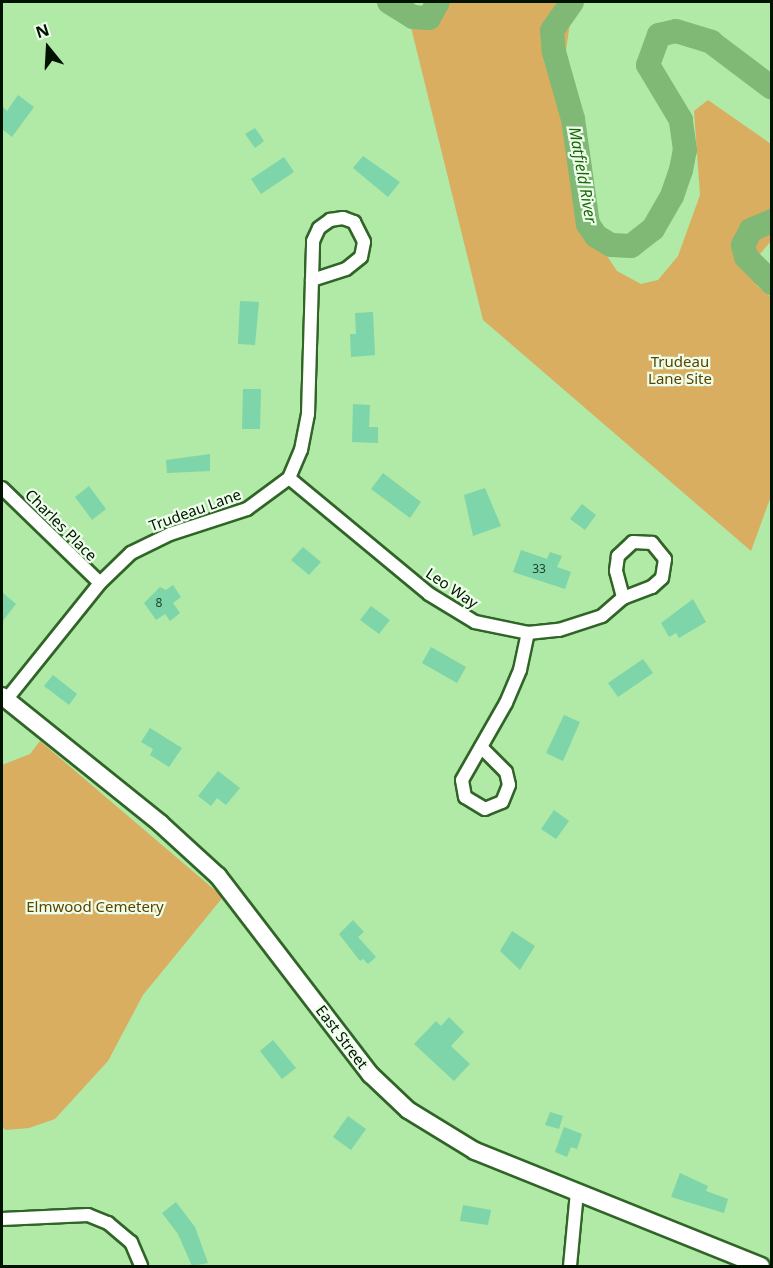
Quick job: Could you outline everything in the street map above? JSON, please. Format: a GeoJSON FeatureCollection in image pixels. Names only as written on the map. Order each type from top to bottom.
{"type":"FeatureCollection","features":[{"type":"Feature","properties":{"kind":"street"},"geometry":{"type":"LineString","coordinates":[[290,478],[301,450],[308,414],[311,249],[319,228],[336,218],[354,222],[363,242],[361,257],[346,270],[312,280]]}},
{"type":"Feature","properties":{"kind":"street","name":"Trudeau Lane"},"geometry":{"type":"LineString","coordinates":[[4,698],[100,584],[130,553],[149,542],[247,508],[290,478]]}},
{"type":"Feature","properties":{"kind":"street","name":"Leo Way"},"geometry":{"type":"LineString","coordinates":[[290,478],[446,606],[493,628],[528,633],[592,620],[609,612],[623,598],[652,587],[662,578],[664,559],[652,543],[633,542],[618,556],[616,571],[623,598]]}},
{"type":"Feature","properties":{"kind":"street","name":"Charles Place"},"geometry":{"type":"LineString","coordinates":[[2,488],[100,584]]}},
{"type":"Feature","properties":{"kind":"street"},"geometry":{"type":"LineString","coordinates":[[481,747],[506,772],[510,785],[502,802],[485,808],[469,802],[461,786],[464,774],[515,683],[528,633]]}},
{"type":"Feature","properties":{"kind":"street","name":"East Street"},"geometry":{"type":"LineString","coordinates":[[4,698],[153,817],[222,880],[349,1048],[395,1099],[457,1142],[761,1266]]}},
{"type":"Feature","properties":{"kind":"street"},"geometry":{"type":"LineString","coordinates":[[570,1266],[577,1192]]}},
{"type":"Feature","properties":{"kind":"street"},"geometry":{"type":"LineString","coordinates":[[2,1219],[88,1215],[108,1223],[131,1242],[141,1266]]}},
{"type":"Feature","properties":{"kind":"green space","name":"Trudeau Lane Site"},"geometry":{"type":"Polygon","coordinates":[[[433,2],[573,2],[565,57],[564,137],[593,235],[617,271],[641,284],[658,280],[678,256],[700,195],[694,111],[708,100],[771,144],[771,241],[754,261],[753,271],[757,286],[771,297],[771,496],[751,551],[483,320],[407,11],[425,10],[433,2]]]}},
{"type":"Feature","properties":{"kind":"green space","name":"Elmwood Cemetery"},"geometry":{"type":"Polygon","coordinates":[[[40,741],[223,897],[143,995],[108,1061],[55,1119],[29,1128],[6,1130],[2,1127],[2,765],[30,754],[40,741]]]}},
{"type":"Feature","properties":{"kind":"building"},"geometry":{"type":"Polygon","coordinates":[[[18,95],[34,107],[12,137],[2,129],[2,106],[7,111],[18,95]]]}},
{"type":"Feature","properties":{"kind":"building"},"geometry":{"type":"Polygon","coordinates":[[[255,128],[264,141],[255,148],[245,134],[255,128]]]}},
{"type":"Feature","properties":{"kind":"building"},"geometry":{"type":"Polygon","coordinates":[[[363,156],[400,182],[388,197],[353,168],[363,156]]]}},
{"type":"Feature","properties":{"kind":"building"},"geometry":{"type":"Polygon","coordinates":[[[284,157],[294,172],[261,194],[251,179],[284,157]]]}},
{"type":"Feature","properties":{"kind":"building"},"geometry":{"type":"Polygon","coordinates":[[[240,301],[259,302],[255,345],[238,344],[240,301]]]}},
{"type":"Feature","properties":{"kind":"building"},"geometry":{"type":"Polygon","coordinates":[[[373,312],[375,355],[351,357],[350,334],[356,334],[355,313],[373,312]]]}},
{"type":"Feature","properties":{"kind":"building"},"geometry":{"type":"Polygon","coordinates":[[[243,389],[261,389],[260,429],[242,429],[243,389]]]}},
{"type":"Feature","properties":{"kind":"building"},"geometry":{"type":"Polygon","coordinates":[[[353,404],[370,405],[369,427],[378,427],[378,443],[352,442],[353,404]]]}},
{"type":"Feature","properties":{"kind":"building"},"geometry":{"type":"Polygon","coordinates":[[[210,454],[210,471],[167,473],[166,460],[210,454]]]}},
{"type":"Feature","properties":{"kind":"building"},"geometry":{"type":"Polygon","coordinates":[[[383,473],[421,502],[410,518],[371,489],[383,473]]]}},
{"type":"Feature","properties":{"kind":"building"},"geometry":{"type":"Polygon","coordinates":[[[89,486],[106,509],[92,520],[75,497],[89,486]]]}},
{"type":"Feature","properties":{"kind":"building"},"geometry":{"type":"Polygon","coordinates":[[[485,488],[501,526],[473,536],[464,495],[485,488]]]}},
{"type":"Feature","properties":{"kind":"building"},"geometry":{"type":"Polygon","coordinates":[[[582,504],[596,515],[585,530],[570,519],[582,504]]]}},
{"type":"Feature","properties":{"kind":"building"},"geometry":{"type":"Polygon","coordinates":[[[303,547],[321,562],[309,575],[291,560],[303,547]]]}},
{"type":"Feature","properties":{"kind":"building"},"geometry":{"type":"Polygon","coordinates":[[[521,550],[547,559],[550,552],[562,556],[557,567],[571,572],[565,589],[513,572],[521,550]]]}},
{"type":"Feature","properties":{"kind":"building"},"geometry":{"type":"Polygon","coordinates":[[[173,585],[181,597],[173,603],[180,613],[170,621],[165,614],[156,620],[144,603],[160,587],[166,590],[173,585]]]}},
{"type":"Feature","properties":{"kind":"building"},"geometry":{"type":"Polygon","coordinates":[[[2,592],[16,604],[2,622],[2,592]]]}},
{"type":"Feature","properties":{"kind":"building"},"geometry":{"type":"Polygon","coordinates":[[[693,599],[706,622],[679,638],[676,633],[669,637],[661,623],[693,599]]]}},
{"type":"Feature","properties":{"kind":"building"},"geometry":{"type":"Polygon","coordinates":[[[371,606],[390,620],[379,634],[360,620],[371,606]]]}},
{"type":"Feature","properties":{"kind":"building"},"geometry":{"type":"Polygon","coordinates":[[[431,647],[466,667],[457,683],[422,663],[431,647]]]}},
{"type":"Feature","properties":{"kind":"building"},"geometry":{"type":"Polygon","coordinates":[[[643,659],[653,673],[618,697],[608,683],[643,659]]]}},
{"type":"Feature","properties":{"kind":"building"},"geometry":{"type":"Polygon","coordinates":[[[53,675],[77,694],[69,705],[44,686],[53,675]]]}},
{"type":"Feature","properties":{"kind":"building"},"geometry":{"type":"Polygon","coordinates":[[[564,715],[580,722],[563,761],[546,753],[564,715]]]}},
{"type":"Feature","properties":{"kind":"building"},"geometry":{"type":"Polygon","coordinates":[[[150,728],[182,748],[169,767],[150,755],[153,749],[141,742],[150,728]]]}},
{"type":"Feature","properties":{"kind":"building"},"geometry":{"type":"Polygon","coordinates":[[[218,771],[240,788],[226,805],[217,798],[211,806],[198,796],[218,771]]]}},
{"type":"Feature","properties":{"kind":"building"},"geometry":{"type":"Polygon","coordinates":[[[554,810],[569,821],[556,839],[541,829],[554,810]]]}},
{"type":"Feature","properties":{"kind":"building"},"geometry":{"type":"Polygon","coordinates":[[[353,920],[364,932],[358,937],[376,957],[368,964],[363,959],[360,961],[339,934],[353,920]]]}},
{"type":"Feature","properties":{"kind":"building"},"geometry":{"type":"Polygon","coordinates":[[[512,931],[535,946],[520,970],[500,951],[512,931]]]}},
{"type":"Feature","properties":{"kind":"building"},"geometry":{"type":"Polygon","coordinates":[[[449,1017],[464,1032],[451,1046],[470,1064],[454,1081],[414,1044],[436,1021],[441,1026],[449,1017]]]}},
{"type":"Feature","properties":{"kind":"building"},"geometry":{"type":"Polygon","coordinates":[[[273,1040],[296,1068],[282,1079],[260,1051],[273,1040]]]}},
{"type":"Feature","properties":{"kind":"building"},"geometry":{"type":"Polygon","coordinates":[[[550,1112],[563,1116],[559,1129],[545,1125],[550,1112]]]}},
{"type":"Feature","properties":{"kind":"building"},"geometry":{"type":"Polygon","coordinates":[[[348,1116],[366,1129],[351,1150],[333,1137],[348,1116]]]}},
{"type":"Feature","properties":{"kind":"building"},"geometry":{"type":"Polygon","coordinates":[[[564,1127],[582,1134],[577,1149],[571,1147],[567,1157],[555,1152],[564,1127]]]}},
{"type":"Feature","properties":{"kind":"building"},"geometry":{"type":"Polygon","coordinates":[[[680,1173],[708,1186],[706,1191],[728,1199],[724,1213],[671,1197],[680,1173]]]}},
{"type":"Feature","properties":{"kind":"building"},"geometry":{"type":"Polygon","coordinates":[[[176,1202],[195,1227],[208,1263],[192,1266],[178,1234],[162,1213],[176,1202]]]}},
{"type":"Feature","properties":{"kind":"building"},"geometry":{"type":"Polygon","coordinates":[[[463,1205],[491,1210],[488,1225],[460,1221],[463,1205]]]}},
{"type":"Feature","properties":{"kind":"waterway","name":"Matfield River"},"geometry":{"type":"LineString","coordinates":[[389,2],[413,17],[429,18],[438,2]]}},
{"type":"Feature","properties":{"kind":"waterway","name":"Matfield River"},"geometry":{"type":"LineString","coordinates":[[572,2],[552,31],[554,52],[573,119],[588,224],[596,236],[611,245],[631,246],[653,229],[672,196],[681,170],[685,150],[681,120],[648,65],[659,35],[676,31],[711,42],[772,88]]}},
{"type":"Feature","properties":{"kind":"waterway","name":"Matfield River"},"geometry":{"type":"LineString","coordinates":[[772,221],[751,230],[743,245],[746,257],[772,283]]}}]}
